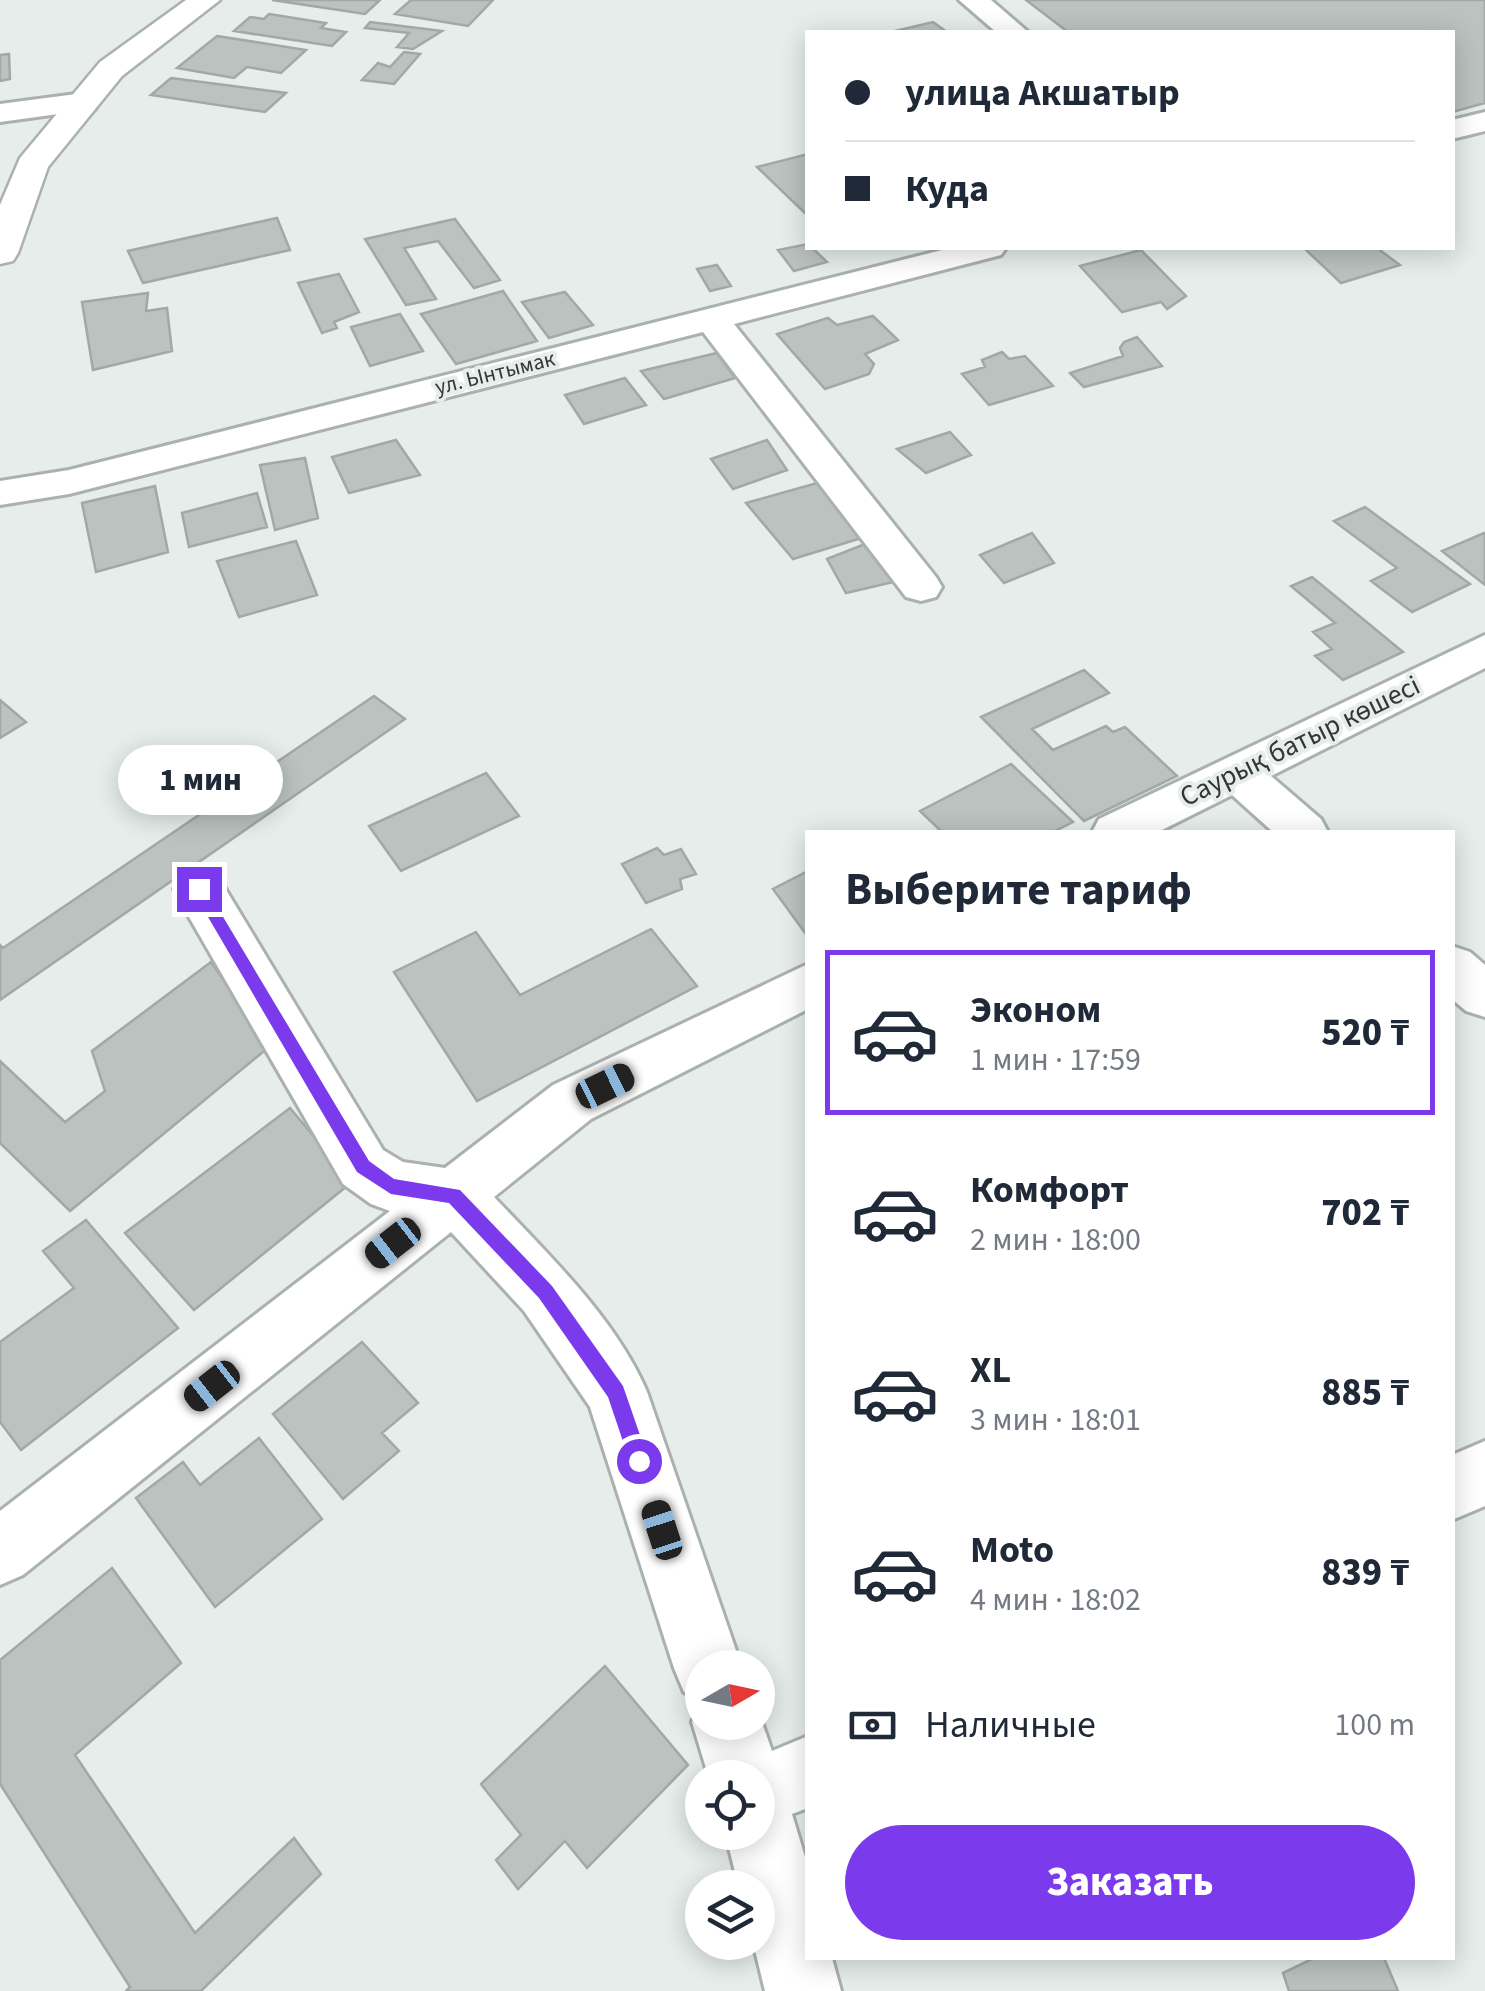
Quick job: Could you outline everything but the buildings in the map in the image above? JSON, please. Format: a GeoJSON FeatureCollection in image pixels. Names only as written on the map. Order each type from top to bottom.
{"type":"FeatureCollection","features":[{"type":"Feature","properties":{"kind":"main road"},"geometry":{"type":"LineString","coordinates":[[0,253],[32,164],[111,69],[204,0]]}},
{"type":"Feature","properties":{"kind":"street"},"geometry":{"type":"LineString","coordinates":[[973,0],[1011,30]]}},
{"type":"Feature","properties":{"kind":"street"},"geometry":{"type":"LineString","coordinates":[[0,113],[84,102]]}},
{"type":"Feature","properties":{"kind":"street"},"geometry":{"type":"LineString","coordinates":[[1455,129],[1485,122]]}},
{"type":"Feature","properties":{"kind":"street","name":"ул. Ынтымак"},"geometry":{"type":"LineString","coordinates":[[0,492],[68,482],[981,250]]}},
{"type":"Feature","properties":{"kind":"street"},"geometry":{"type":"LineString","coordinates":[[711,318],[921,587]]}},
{"type":"Feature","properties":{"kind":"street","name":"Саурық батыр көшесі"},"geometry":{"type":"LineString","coordinates":[[1120,830],[1485,650]]}},
{"type":"Feature","properties":{"kind":"street"},"geometry":{"type":"LineString","coordinates":[[1237,772],[1302,830]]}},
{"type":"Feature","properties":{"kind":"street"},"geometry":{"type":"LineString","coordinates":[[199,889],[363,1167],[391,1186],[454,1196],[545,1292],[616,1392],[702,1650]]}},
{"type":"Feature","properties":{"kind":"street"},"geometry":{"type":"LineString","coordinates":[[1455,970],[1485,996]]}},
{"type":"Feature","properties":{"kind":"street"},"geometry":{"type":"LineString","coordinates":[[0,1552],[572,1102],[805,986]]}},
{"type":"Feature","properties":{"kind":"street"},"geometry":{"type":"LineString","coordinates":[[1455,1487],[1485,1473]]}},
{"type":"Feature","properties":{"kind":"street"},"geometry":{"type":"LineString","coordinates":[[775,1786],[805,1772]]}},
{"type":"Feature","properties":{"kind":"street"},"geometry":{"type":"LineString","coordinates":[[766,1850],[803,1991]]}},
{"type":"Feature","properties":{"kind":"route"},"geometry":{"type":"LineString","coordinates":[[199,889],[363,1167],[391,1186],[454,1196],[545,1292],[616,1392],[639,1461]]}}]}
